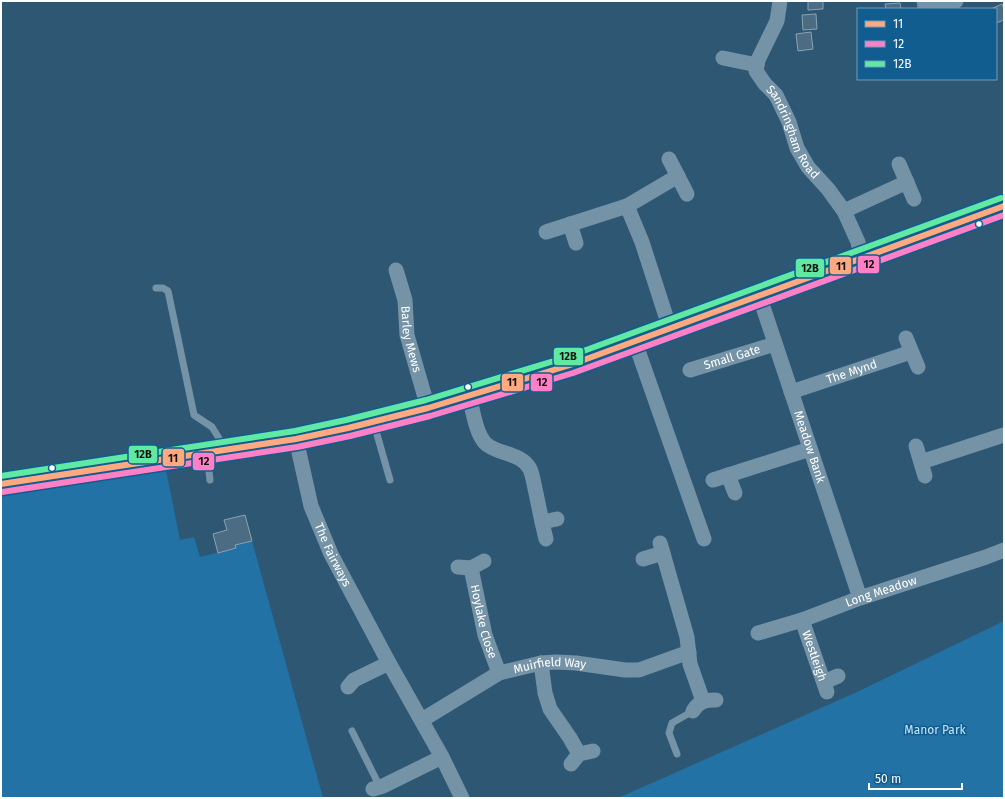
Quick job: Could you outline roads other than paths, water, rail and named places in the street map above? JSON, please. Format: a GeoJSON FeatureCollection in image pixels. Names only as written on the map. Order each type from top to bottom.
{"type":"FeatureCollection","features":[{"type":"Feature","properties":{"kind":"highway"},"geometry":{"type":"LineString","coordinates":[[1,484],[296,439],[428,408],[570,366],[759,295],[1004,206]]}},
{"type":"Feature","properties":{"kind":"street"},"geometry":{"type":"LineString","coordinates":[[723,58],[757,65],[777,21],[780,1]]}},
{"type":"Feature","properties":{"kind":"street"},"geometry":{"type":"LineString","coordinates":[[937,8],[956,1]]}},
{"type":"Feature","properties":{"kind":"street","name":"Sandringham Road"},"geometry":{"type":"LineString","coordinates":[[757,65],[756,71],[765,84],[776,95],[790,122],[797,148],[808,167],[828,189],[844,211],[858,242],[861,258]]}},
{"type":"Feature","properties":{"kind":"street"},"geometry":{"type":"LineString","coordinates":[[669,159],[687,194]]}},
{"type":"Feature","properties":{"kind":"street"},"geometry":{"type":"LineString","coordinates":[[899,164],[914,199]]}},
{"type":"Feature","properties":{"kind":"street"},"geometry":{"type":"LineString","coordinates":[[546,232],[627,206],[678,176]]}},
{"type":"Feature","properties":{"kind":"street"},"geometry":{"type":"LineString","coordinates":[[844,211],[907,182]]}},
{"type":"Feature","properties":{"kind":"street"},"geometry":{"type":"LineString","coordinates":[[627,206],[642,242],[670,329]]}},
{"type":"Feature","properties":{"kind":"street"},"geometry":{"type":"LineString","coordinates":[[570,224],[576,243]]}},
{"type":"Feature","properties":{"kind":"street","name":"Barley Mews"},"geometry":{"type":"LineString","coordinates":[[396,270],[405,300],[408,335],[428,408]]}},
{"type":"Feature","properties":{"kind":"street","name":"Meadow Bank"},"geometry":{"type":"LineString","coordinates":[[759,295],[860,598]]}},
{"type":"Feature","properties":{"kind":"street"},"geometry":{"type":"LineString","coordinates":[[635,342],[704,539]]}},
{"type":"Feature","properties":{"kind":"street","name":"Small Gate"},"geometry":{"type":"LineString","coordinates":[[690,370],[775,344]]}},
{"type":"Feature","properties":{"kind":"street","name":"The Mynd"},"geometry":{"type":"LineString","coordinates":[[791,392],[909,345],[918,367]]}},
{"type":"Feature","properties":{"kind":"street"},"geometry":{"type":"LineString","coordinates":[[469,396],[477,426],[481,437],[486,444],[519,458],[529,468],[533,479],[546,538]]}},
{"type":"Feature","properties":{"kind":"street"},"geometry":{"type":"LineString","coordinates":[[916,446],[923,469],[1004,435]]}},
{"type":"Feature","properties":{"kind":"street","name":"The Fairways"},"geometry":{"type":"LineString","coordinates":[[296,439],[311,506],[331,554],[389,663],[442,757],[462,798]]}},
{"type":"Feature","properties":{"kind":"street"},"geometry":{"type":"LineString","coordinates":[[713,480],[810,449]]}},
{"type":"Feature","properties":{"kind":"street"},"geometry":{"type":"LineString","coordinates":[[728,475],[735,492]]}},
{"type":"Feature","properties":{"kind":"street"},"geometry":{"type":"LineString","coordinates":[[542,522],[557,519]]}},
{"type":"Feature","properties":{"kind":"street"},"geometry":{"type":"LineString","coordinates":[[643,559],[661,548],[687,637],[690,664],[704,704]]}},
{"type":"Feature","properties":{"kind":"street","name":"Long Meadow"},"geometry":{"type":"LineString","coordinates":[[758,633],[802,620],[860,598],[1004,550]]}},
{"type":"Feature","properties":{"kind":"street","name":"Hoylake Close"},"geometry":{"type":"LineString","coordinates":[[471,566],[485,635],[499,674]]}},
{"type":"Feature","properties":{"kind":"street","name":"Westleigh"},"geometry":{"type":"LineString","coordinates":[[802,620],[825,687],[838,676]]}},
{"type":"Feature","properties":{"kind":"street","name":"Muirfield Way"},"geometry":{"type":"LineString","coordinates":[[422,720],[499,674],[541,663],[576,663],[608,669],[639,670],[689,652]]}},
{"type":"Feature","properties":{"kind":"street"},"geometry":{"type":"LineString","coordinates":[[348,687],[354,680],[389,663]]}},
{"type":"Feature","properties":{"kind":"street"},"geometry":{"type":"LineString","coordinates":[[541,663],[545,693],[550,709],[581,757]]}},
{"type":"Feature","properties":{"kind":"street"},"geometry":{"type":"LineString","coordinates":[[380,790],[442,757]]}},
{"type":"Feature","properties":{"kind":"lane"},"geometry":{"type":"LineString","coordinates":[[156,288],[163,288],[168,291],[194,415],[212,427],[216,451],[210,480]]}},
{"type":"Feature","properties":{"kind":"lane"},"geometry":{"type":"LineString","coordinates":[[373,422],[390,480]]}},
{"type":"Feature","properties":{"kind":"lane"},"geometry":{"type":"LineString","coordinates":[[677,754],[669,733],[672,723],[704,704]]}},
{"type":"Feature","properties":{"kind":"lane"},"geometry":{"type":"LineString","coordinates":[[352,731],[380,790]]}},
{"type":"Feature","properties":{"kind":"park label","name":"Manor Park"},"geometry":{"type":"Point","coordinates":[935,730]}}]}
